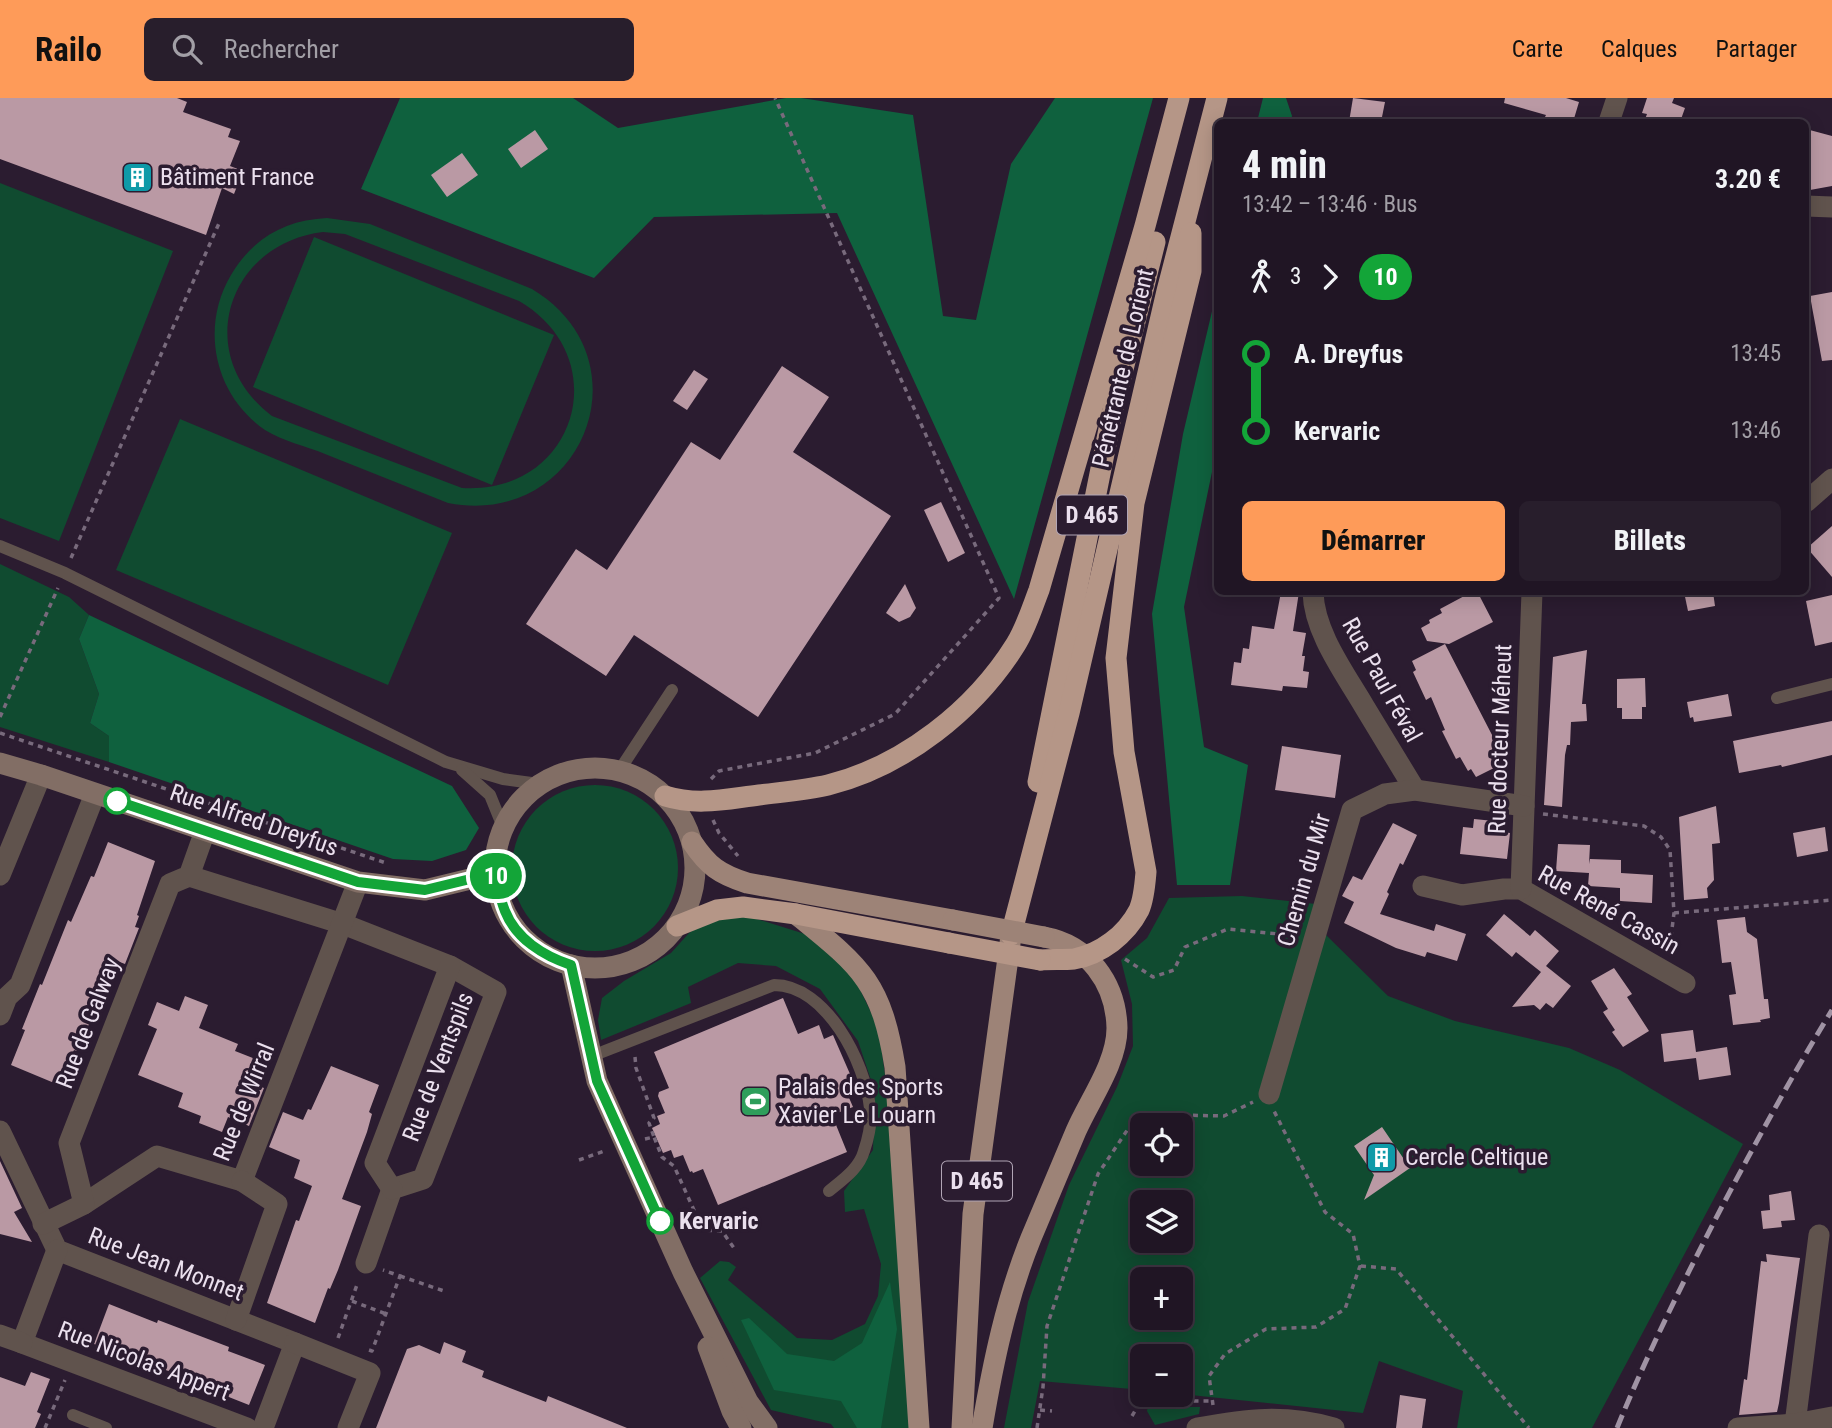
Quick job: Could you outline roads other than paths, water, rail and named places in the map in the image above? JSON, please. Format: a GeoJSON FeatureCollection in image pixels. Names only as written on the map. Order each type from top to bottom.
{"type":"FeatureCollection","features":[{"type":"Feature","properties":{"kind":"highway"},"geometry":{"type":"LineString","coordinates":[[665,796],[684,802],[706,802],[830,784],[894,759],[958,713],[988,685],[1018,642],[1039,590],[1146,226],[1179,98]]}},
{"type":"Feature","properties":{"kind":"highway","name":"Pénétrante de Lorient"},"geometry":{"type":"LineString","coordinates":[[1011,935],[1050,714],[1113,409],[1191,98]]}},
{"type":"Feature","properties":{"kind":"highway","name":"Pénétrante de Lorient"},"geometry":{"type":"LineString","coordinates":[[1011,935],[1069,713],[1167,291],[1217,98]]}},
{"type":"Feature","properties":{"kind":"highway"},"geometry":{"type":"LineString","coordinates":[[677,926],[718,910],[743,907],[796,914],[1040,960],[1086,956],[1106,947],[1125,929],[1139,909],[1146,872],[1124,752],[1116,657],[1134,503],[1191,271],[1191,206]]}},
{"type":"Feature","properties":{"kind":"main road","name":"Rue Alfred Dreyfus"},"geometry":{"type":"LineString","coordinates":[[0,763],[358,882],[425,890],[495,873]]}},
{"type":"Feature","properties":{"kind":"main road"},"geometry":{"type":"LineString","coordinates":[[692,842],[695,860],[692,894],[677,926],[652,950],[622,964],[588,968],[571,965],[539,951],[514,927],[505,911],[495,873],[497,843],[503,827],[523,798],[539,784],[567,771],[585,768],[619,771],[650,784],[665,796],[677,809],[692,842],[706,862],[726,876],[747,883],[1058,939],[1086,956],[1105,981],[1114,1004],[1117,1029],[1113,1052],[1072,1141],[1012,1290],[998,1343],[982,1428]]}},
{"type":"Feature","properties":{"kind":"main road"},"geometry":{"type":"LineString","coordinates":[[796,914],[848,956],[863,974],[878,997],[889,1031],[895,1067],[919,1428]]}},
{"type":"Feature","properties":{"kind":"main road","name":"Pénétrante de Lorient"},"geometry":{"type":"LineString","coordinates":[[962,1428],[973,1214],[1011,935]]}},
{"type":"Feature","properties":{"kind":"main road"},"geometry":{"type":"LineString","coordinates":[[571,965],[597,1081],[684,1272],[748,1402],[767,1428]]}},
{"type":"Feature","properties":{"kind":"main road"},"geometry":{"type":"LineString","coordinates":[[684,1272],[732,1412],[741,1428]]}},
{"type":"Feature","properties":{"kind":"street"},"geometry":{"type":"LineString","coordinates":[[1610,119],[1617,98]]}},
{"type":"Feature","properties":{"kind":"street"},"geometry":{"type":"LineString","coordinates":[[1809,206],[1832,206]]}},
{"type":"Feature","properties":{"kind":"street"},"geometry":{"type":"LineString","coordinates":[[1809,499],[1832,479]]}},
{"type":"Feature","properties":{"kind":"street","name":"Rue Paul Féval"},"geometry":{"type":"LineString","coordinates":[[1314,595],[1322,629],[1334,656],[1415,790]]}},
{"type":"Feature","properties":{"kind":"street","name":"Rue docteur Méheut"},"geometry":{"type":"LineString","coordinates":[[1521,889],[1532,595]]}},
{"type":"Feature","properties":{"kind":"street"},"geometry":{"type":"LineString","coordinates":[[0,875],[4,854],[41,775]]}},
{"type":"Feature","properties":{"kind":"street","name":"Chemin du Mir"},"geometry":{"type":"LineString","coordinates":[[1269,1094],[1352,810],[1385,794],[1415,790],[1524,809]]}},
{"type":"Feature","properties":{"kind":"street"},"geometry":{"type":"LineString","coordinates":[[0,1016],[7,997],[20,985],[91,804]]}},
{"type":"Feature","properties":{"kind":"street","name":"Rue de Galway"},"geometry":{"type":"LineString","coordinates":[[84,1203],[69,1143],[170,884],[189,876],[205,831]]}},
{"type":"Feature","properties":{"kind":"street","name":"Rue de Ventspils"},"geometry":{"type":"LineString","coordinates":[[189,876],[344,924],[450,966],[496,992],[423,1179],[392,1189],[376,1163],[450,966]]}},
{"type":"Feature","properties":{"kind":"street","name":"Rue de Wirral"},"geometry":{"type":"LineString","coordinates":[[84,1203],[157,1156],[242,1181],[344,924],[358,882]]}},
{"type":"Feature","properties":{"kind":"street","name":"Rue René Cassin"},"geometry":{"type":"LineString","coordinates":[[1423,886],[1462,895],[1521,889],[1676,978]]}},
{"type":"Feature","properties":{"kind":"street","name":"Rue Jean Monnet"},"geometry":{"type":"LineString","coordinates":[[0,1131],[57,1250],[370,1373],[348,1428]]}},
{"type":"Feature","properties":{"kind":"street"},"geometry":{"type":"LineString","coordinates":[[236,1320],[277,1204],[242,1181]]}},
{"type":"Feature","properties":{"kind":"street"},"geometry":{"type":"LineString","coordinates":[[366,1263],[392,1189]]}},
{"type":"Feature","properties":{"kind":"street"},"geometry":{"type":"LineString","coordinates":[[43,1224],[84,1203]]}},
{"type":"Feature","properties":{"kind":"street"},"geometry":{"type":"LineString","coordinates":[[1794,1424],[1819,1235]]}},
{"type":"Feature","properties":{"kind":"street","name":"Rue Nicolas Appert"},"geometry":{"type":"LineString","coordinates":[[22,1343],[57,1250]]}},
{"type":"Feature","properties":{"kind":"street","name":"Rue Nicolas Appert"},"geometry":{"type":"LineString","coordinates":[[0,1335],[247,1428]]}},
{"type":"Feature","properties":{"kind":"street"},"geometry":{"type":"LineString","coordinates":[[262,1428],[295,1343]]}},
{"type":"Feature","properties":{"kind":"street"},"geometry":{"type":"LineString","coordinates":[[1738,1428],[1794,1424],[1832,1417]]}},
{"type":"Feature","properties":{"kind":"street"},"geometry":{"type":"LineString","coordinates":[[1207,1426],[1246,1419],[1288,1420],[1334,1428]]}},
{"type":"Feature","properties":{"kind":"lane"},"geometry":{"type":"LineString","coordinates":[[0,546],[65,573],[460,768],[503,779],[539,784]]}},
{"type":"Feature","properties":{"kind":"lane"},"geometry":{"type":"LineString","coordinates":[[1777,698],[1832,684]]}},
{"type":"Feature","properties":{"kind":"lane"},"geometry":{"type":"LineString","coordinates":[[619,771],[673,691]]}},
{"type":"Feature","properties":{"kind":"lane"},"geometry":{"type":"LineString","coordinates":[[460,768],[490,795],[503,827]]}},
{"type":"Feature","properties":{"kind":"lane"},"geometry":{"type":"LineString","coordinates":[[592,1056],[774,985],[789,985],[813,999],[835,1022],[854,1053],[871,1110],[864,1154],[850,1174],[829,1191]]}},
{"type":"Feature","properties":{"kind":"lane"},"geometry":{"type":"LineString","coordinates":[[73,1415],[106,1428]]}},
{"type":"Feature","properties":{"kind":"railway"},"geometry":{"type":"LineString","coordinates":[[1617,1428],[1664,1323],[1715,1220],[1832,1010]]}},
{"type":"Feature","properties":{"kind":"place","name":"Bâtiment France"},"geometry":{"type":"Point","coordinates":[137,177]}},
{"type":"Feature","properties":{"kind":"place","name":"Palais des Sports Xavier Le Louarn"},"geometry":{"type":"Point","coordinates":[755,1101]}},
{"type":"Feature","properties":{"kind":"place","name":"Cercle Celtique"},"geometry":{"type":"Point","coordinates":[1382,1157]}},
{"type":"Feature","properties":{"kind":"place","name":"Kervaric"},"geometry":{"type":"Point","coordinates":[660,1221]}}]}
